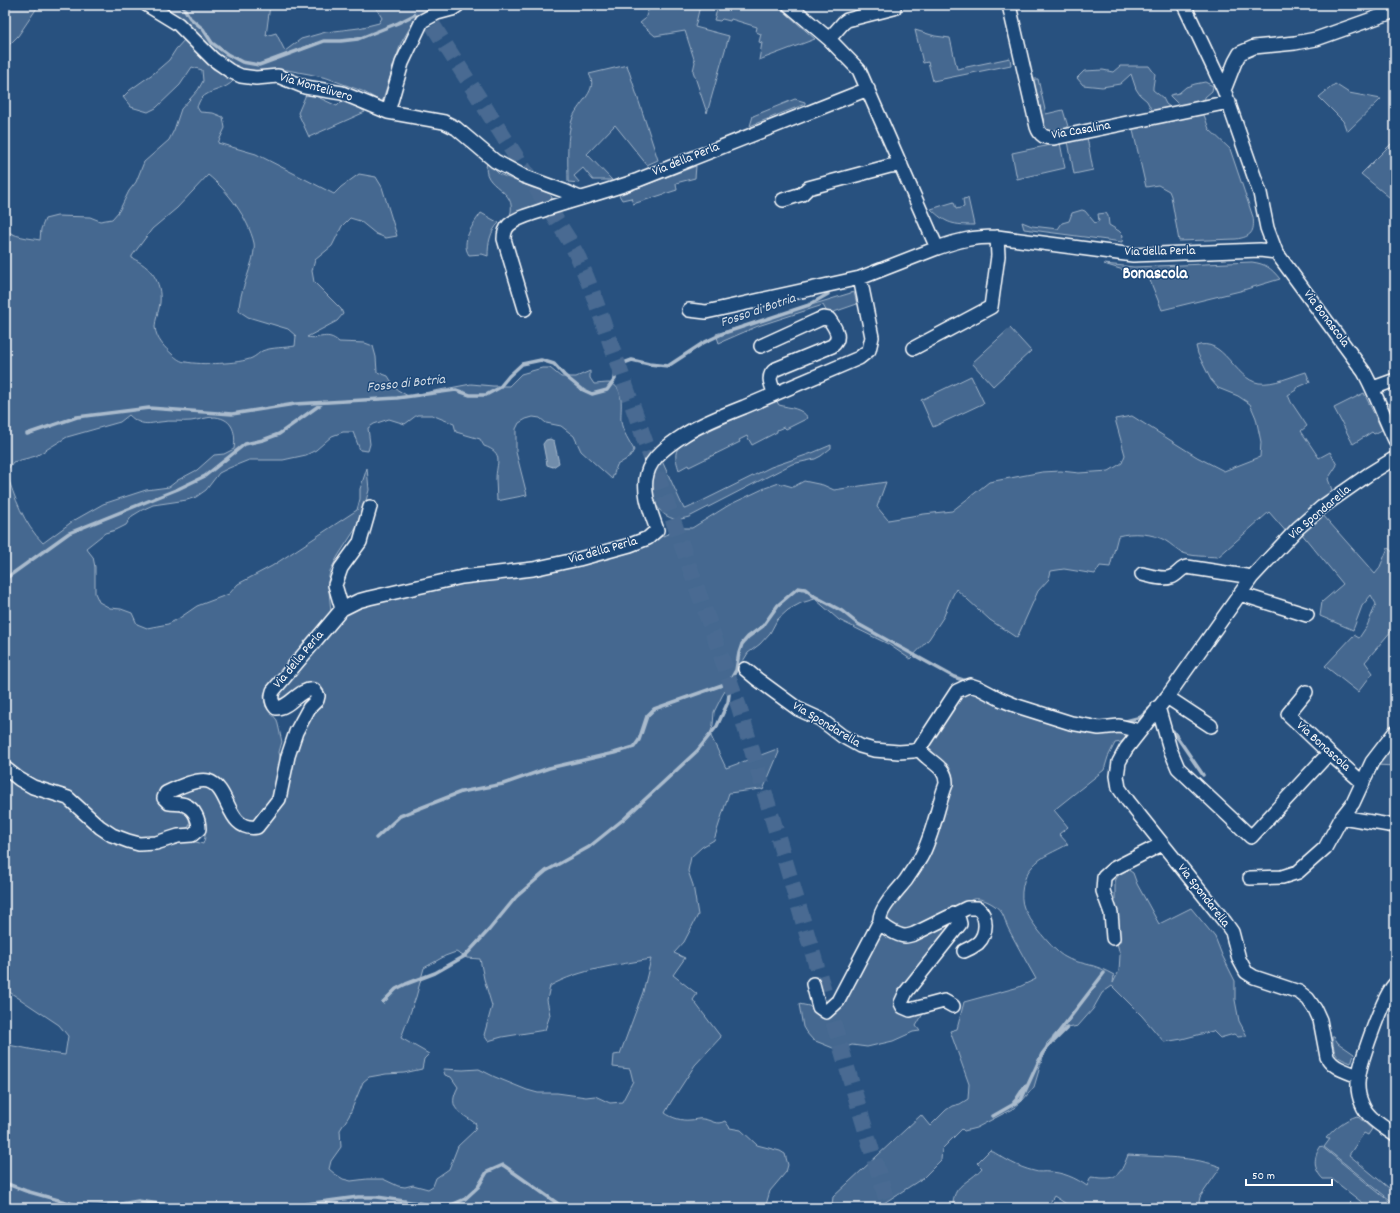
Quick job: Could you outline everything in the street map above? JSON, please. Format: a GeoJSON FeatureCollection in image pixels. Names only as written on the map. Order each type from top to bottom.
{"type":"FeatureCollection","features":[{"type":"Feature","properties":{"kind":"street","name":"Via Montelivero"},"geometry":{"type":"LineString","coordinates":[[147,5],[178,24],[213,59],[230,71],[242,76],[256,78],[278,76],[305,87],[342,93],[388,112],[444,122],[456,128],[495,161],[523,176],[580,198]]}},
{"type":"Feature","properties":{"kind":"street"},"geometry":{"type":"LineString","coordinates":[[388,112],[402,63],[422,21],[437,13],[452,9],[458,5]]}},
{"type":"Feature","properties":{"kind":"street"},"geometry":{"type":"LineString","coordinates":[[789,5],[829,39],[859,70],[937,248]]}},
{"type":"Feature","properties":{"kind":"street"},"geometry":{"type":"LineString","coordinates":[[829,39],[847,20],[894,8],[894,5]]}},
{"type":"Feature","properties":{"kind":"street","name":"Via Casalina"},"geometry":{"type":"LineString","coordinates":[[1009,5],[1037,127],[1039,133],[1046,138],[1054,138],[1227,96]]}},
{"type":"Feature","properties":{"kind":"street"},"geometry":{"type":"LineString","coordinates":[[1184,5],[1227,96],[1260,193],[1267,228],[1276,252]]}},
{"type":"Feature","properties":{"kind":"street"},"geometry":{"type":"LineString","coordinates":[[1227,96],[1235,62],[1240,53],[1254,47],[1295,43],[1316,39],[1395,11]]}},
{"type":"Feature","properties":{"kind":"street","name":"Via della Perla"},"geometry":{"type":"LineString","coordinates":[[525,309],[504,239],[504,233],[508,226],[520,218],[580,198],[611,190],[868,89]]}},
{"type":"Feature","properties":{"kind":"street"},"geometry":{"type":"LineString","coordinates":[[783,200],[802,194],[808,188],[890,166],[901,165]]}},
{"type":"Feature","properties":{"kind":"street","name":"Via della Perla"},"geometry":{"type":"LineString","coordinates":[[689,310],[706,312],[860,278],[958,240],[980,237],[997,237],[1133,255],[1252,250],[1276,252]]}},
{"type":"Feature","properties":{"kind":"street"},"geometry":{"type":"LineString","coordinates":[[914,348],[991,307],[998,256],[997,237]]}},
{"type":"Feature","properties":{"kind":"street","name":"Via Bonascola"},"geometry":{"type":"LineString","coordinates":[[1276,252],[1364,372],[1373,388],[1395,440]]}},
{"type":"Feature","properties":{"kind":"street","name":"Via della Perla"},"geometry":{"type":"LineString","coordinates":[[5,768],[19,779],[34,787],[68,798],[100,827],[112,835],[139,844],[156,843],[178,836],[192,835],[199,829],[199,820],[186,805],[169,803],[164,798],[166,793],[200,781],[208,781],[223,794],[228,807],[239,823],[244,827],[257,827],[279,799],[288,756],[296,732],[306,713],[317,700],[318,696],[314,690],[310,689],[303,692],[283,707],[276,708],[272,701],[273,690],[342,609],[369,598],[462,577],[533,569],[579,559],[630,545],[648,538],[657,530],[647,500],[647,472],[655,458],[664,449],[685,434],[713,420],[859,358],[869,350],[872,337],[860,278]]}},
{"type":"Feature","properties":{"kind":"street"},"geometry":{"type":"LineString","coordinates":[[761,346],[823,318],[829,319],[838,337],[837,342],[832,346],[771,372],[770,381],[774,394]]}},
{"type":"Feature","properties":{"kind":"street"},"geometry":{"type":"LineString","coordinates":[[1373,388],[1395,380]]}},
{"type":"Feature","properties":{"kind":"street","name":"Via Spondarella"},"geometry":{"type":"LineString","coordinates":[[1359,1076],[1329,1062],[1326,1057],[1320,1020],[1308,999],[1299,992],[1254,977],[1246,972],[1239,959],[1232,932],[1119,788],[1116,776],[1119,762],[1126,749],[1163,702],[1252,577],[1298,528],[1322,507],[1369,474],[1395,458]]}},
{"type":"Feature","properties":{"kind":"street"},"geometry":{"type":"LineString","coordinates":[[342,609],[336,585],[341,568],[360,542],[370,507]]}},
{"type":"Feature","properties":{"kind":"street"},"geometry":{"type":"LineString","coordinates":[[1142,574],[1167,578],[1172,577],[1182,568],[1187,567],[1252,577]]}},
{"type":"Feature","properties":{"kind":"street"},"geometry":{"type":"LineString","coordinates":[[1240,594],[1307,615]]}},
{"type":"Feature","properties":{"kind":"street","name":"Via Spondarella"},"geometry":{"type":"LineString","coordinates":[[744,669],[798,709],[820,719],[842,736],[860,746],[874,750],[900,752],[919,749]]}},
{"type":"Feature","properties":{"kind":"street"},"geometry":{"type":"LineString","coordinates":[[813,984],[819,1007],[826,1012],[838,1001],[880,921],[880,916],[890,898],[905,881],[921,856],[946,784],[946,779],[944,773],[924,756],[919,749],[957,691],[970,685],[980,688],[1017,706],[1071,723],[1099,728],[1119,726],[1140,731]]}},
{"type":"Feature","properties":{"kind":"street","name":"Via Bonascola"},"geometry":{"type":"LineString","coordinates":[[1306,692],[1288,714],[1329,754],[1363,783]]}},
{"type":"Feature","properties":{"kind":"street"},"geometry":{"type":"LineString","coordinates":[[1163,702],[1211,726]]}},
{"type":"Feature","properties":{"kind":"street"},"geometry":{"type":"LineString","coordinates":[[1163,702],[1170,748],[1178,768],[1251,837],[1329,754]]}},
{"type":"Feature","properties":{"kind":"street","name":"Via Bonascola"},"geometry":{"type":"LineString","coordinates":[[1250,878],[1282,877],[1298,872],[1324,848],[1352,803],[1372,762],[1395,732]]}},
{"type":"Feature","properties":{"kind":"street"},"geometry":{"type":"LineString","coordinates":[[1342,817],[1395,826]]}},
{"type":"Feature","properties":{"kind":"street"},"geometry":{"type":"LineString","coordinates":[[1113,938],[1111,913],[1103,891],[1104,877],[1113,869],[1162,844]]}},
{"type":"Feature","properties":{"kind":"street"},"geometry":{"type":"LineString","coordinates":[[880,921],[889,930],[906,936],[914,934],[967,908],[978,908],[986,922],[981,939],[964,952]]}},
{"type":"Feature","properties":{"kind":"street"},"geometry":{"type":"LineString","coordinates":[[953,1006],[944,1001],[910,1010],[903,1007],[901,1002],[906,992],[960,924],[959,920],[954,914]]}},
{"type":"Feature","properties":{"kind":"street"},"geometry":{"type":"LineString","coordinates":[[1395,984],[1392,986],[1385,999],[1378,1016],[1359,1076],[1358,1091],[1362,1105],[1369,1114],[1395,1135]]}},
{"type":"Feature","properties":{"kind":"shaded area"},"geometry":{"type":"Polygon","coordinates":[[[5,5],[39,5],[18,36],[5,49],[5,5]]]}},
{"type":"Feature","properties":{"kind":"shaded area"},"geometry":{"type":"Polygon","coordinates":[[[161,5],[270,5],[266,36],[276,33],[285,51],[301,39],[326,32],[359,28],[379,23],[382,18],[374,5],[418,5],[419,8],[415,19],[401,43],[382,102],[362,91],[327,78],[309,74],[287,70],[265,72],[242,71],[208,47],[161,5]]]}},
{"type":"Feature","properties":{"kind":"shaded area"},"geometry":{"type":"Polygon","coordinates":[[[650,5],[777,5],[815,39],[759,60],[762,43],[759,42],[761,34],[756,32],[757,27],[731,19],[730,21],[722,19],[720,21],[714,20],[717,10],[700,6],[695,27],[729,36],[707,113],[693,71],[695,62],[685,31],[655,36],[640,23],[645,19],[650,5]]]}},
{"type":"Feature","properties":{"kind":"shaded area"},"geometry":{"type":"Polygon","coordinates":[[[915,30],[935,36],[950,38],[957,69],[1010,58],[1011,65],[933,81],[928,62],[923,63],[915,30]]]}},
{"type":"Feature","properties":{"kind":"shaded area"},"geometry":{"type":"Polygon","coordinates":[[[185,39],[213,69],[234,80],[226,86],[208,93],[200,100],[197,107],[200,112],[213,113],[223,117],[225,128],[218,143],[256,154],[334,194],[359,174],[376,177],[382,187],[397,236],[386,238],[376,234],[360,221],[350,218],[342,226],[332,246],[315,260],[312,271],[314,282],[341,309],[343,314],[337,321],[307,337],[316,338],[327,336],[339,342],[365,343],[373,346],[376,357],[377,372],[388,376],[396,389],[408,396],[471,384],[509,386],[521,374],[542,368],[550,368],[561,377],[576,377],[590,371],[590,378],[594,384],[609,383],[618,389],[621,399],[622,425],[624,432],[634,450],[630,457],[617,465],[612,479],[581,451],[574,436],[561,426],[546,423],[540,418],[533,417],[526,419],[519,423],[516,429],[516,452],[527,495],[497,501],[497,455],[491,449],[484,446],[480,439],[456,432],[454,424],[432,415],[417,415],[405,424],[389,419],[374,424],[368,428],[370,444],[368,451],[360,450],[353,432],[343,432],[332,436],[316,450],[306,455],[283,460],[249,460],[219,473],[206,490],[196,497],[187,500],[153,505],[132,516],[126,525],[105,533],[86,548],[93,557],[95,567],[95,593],[99,602],[110,608],[121,609],[132,613],[137,624],[147,628],[168,624],[197,606],[229,594],[238,584],[272,566],[357,510],[360,499],[360,489],[367,468],[369,490],[360,522],[330,571],[328,582],[331,611],[327,619],[268,685],[264,695],[266,707],[277,720],[282,742],[279,752],[282,766],[277,794],[268,808],[257,823],[251,825],[245,824],[240,821],[232,809],[224,793],[221,782],[201,774],[177,783],[160,792],[158,798],[165,806],[184,811],[190,822],[188,828],[150,841],[116,835],[112,842],[123,846],[135,849],[152,850],[185,841],[203,844],[205,838],[204,826],[196,810],[187,801],[179,801],[170,798],[189,787],[203,785],[213,790],[221,799],[232,820],[239,829],[252,833],[265,826],[282,799],[292,760],[303,729],[308,719],[321,702],[324,691],[320,685],[309,682],[298,687],[282,699],[279,699],[277,695],[281,685],[332,626],[348,611],[363,602],[445,584],[539,572],[630,549],[683,528],[692,528],[729,505],[779,483],[793,487],[804,481],[823,485],[834,490],[886,482],[877,507],[888,520],[952,511],[989,482],[1042,472],[1061,471],[1079,473],[1109,471],[1122,463],[1125,455],[1115,419],[1132,416],[1197,457],[1224,471],[1260,457],[1261,442],[1256,418],[1250,404],[1238,396],[1218,388],[1211,380],[1198,354],[1196,346],[1206,345],[1214,347],[1222,352],[1250,380],[1259,383],[1271,383],[1306,372],[1310,382],[1296,388],[1296,390],[1288,395],[1307,426],[1301,431],[1319,458],[1330,452],[1337,465],[1328,479],[1332,490],[1329,499],[1316,508],[1288,534],[1269,512],[1218,557],[1185,554],[1168,542],[1155,536],[1136,534],[1118,536],[1110,567],[1100,566],[1095,574],[1064,569],[1051,571],[1049,579],[1038,591],[1017,638],[990,620],[956,589],[944,616],[929,639],[910,659],[888,644],[839,620],[815,599],[801,603],[788,610],[777,620],[770,633],[760,644],[748,653],[714,712],[713,725],[710,734],[726,768],[777,749],[779,752],[763,790],[729,793],[714,840],[702,847],[691,857],[688,871],[693,885],[698,915],[684,942],[674,953],[685,958],[673,975],[697,994],[693,1000],[721,1037],[695,1065],[665,1113],[674,1118],[684,1120],[701,1119],[719,1123],[725,1121],[730,1128],[741,1130],[757,1145],[780,1151],[785,1154],[788,1165],[786,1172],[770,1191],[765,1208],[402,1208],[373,1203],[368,1208],[5,1208],[5,1046],[8,1045],[65,1055],[68,1036],[59,1025],[5,989],[5,229],[12,234],[40,240],[41,229],[45,219],[57,216],[90,217],[100,221],[112,219],[119,211],[129,191],[136,182],[144,162],[169,140],[181,109],[198,90],[203,81],[202,70],[192,67],[180,85],[156,108],[148,112],[131,107],[123,97],[169,60],[185,39]],[[208,175],[177,208],[152,229],[132,256],[132,258],[150,270],[157,281],[160,303],[155,327],[161,343],[179,360],[184,362],[200,363],[238,362],[252,358],[262,351],[295,346],[296,336],[288,329],[248,317],[239,311],[242,293],[253,256],[254,243],[247,224],[230,197],[208,175]],[[129,415],[120,422],[67,437],[36,456],[13,462],[6,472],[16,501],[25,519],[43,543],[73,521],[103,504],[146,490],[169,487],[178,480],[197,470],[214,455],[224,454],[234,449],[235,438],[232,428],[230,424],[221,418],[212,417],[191,421],[168,421],[147,424],[138,422],[129,415]],[[456,952],[445,956],[424,968],[416,997],[401,1038],[429,1054],[424,1059],[422,1069],[404,1073],[369,1077],[363,1082],[349,1116],[340,1130],[341,1147],[331,1161],[329,1169],[343,1179],[351,1181],[383,1179],[398,1186],[405,1187],[413,1185],[428,1189],[433,1186],[436,1178],[449,1169],[458,1146],[475,1130],[476,1124],[454,1106],[455,1095],[458,1087],[451,1077],[445,1075],[443,1069],[479,1069],[495,1077],[538,1093],[557,1093],[586,1097],[595,1096],[610,1103],[622,1102],[633,1081],[630,1069],[613,1067],[614,1055],[620,1054],[643,992],[651,959],[574,975],[550,986],[547,1000],[550,1015],[545,1030],[502,1037],[488,1041],[484,1035],[492,1006],[480,959],[467,958],[456,952]]]}},
{"type":"Feature","properties":{"kind":"shaded area"},"geometry":{"type":"Polygon","coordinates":[[[627,65],[658,160],[647,165],[615,125],[587,154],[612,180],[593,180],[583,168],[574,176],[580,183],[568,182],[569,132],[573,117],[590,91],[592,85],[589,74],[627,65]]]}},
{"type":"Feature","properties":{"kind":"shaded area"},"geometry":{"type":"Polygon","coordinates":[[[1120,66],[1149,66],[1155,74],[1153,90],[1174,110],[1180,106],[1170,95],[1179,93],[1186,87],[1195,84],[1205,82],[1213,86],[1212,91],[1205,97],[1203,112],[1209,129],[1230,149],[1253,217],[1251,233],[1245,237],[1236,239],[1179,241],[1169,191],[1158,185],[1146,187],[1132,126],[1158,115],[1151,109],[1147,101],[1136,89],[1131,74],[1120,84],[1102,87],[1083,85],[1077,78],[1084,71],[1103,70],[1113,72],[1120,66]]]}},
{"type":"Feature","properties":{"kind":"shaded area"},"geometry":{"type":"Polygon","coordinates":[[[1033,79],[1038,79],[1046,114],[1063,110],[1069,130],[1049,132],[1046,130],[1033,79]]]}},
{"type":"Feature","properties":{"kind":"shaded area"},"geometry":{"type":"Polygon","coordinates":[[[1335,84],[1349,93],[1381,99],[1347,132],[1343,121],[1319,97],[1335,84]]]}},
{"type":"Feature","properties":{"kind":"shaded area"},"geometry":{"type":"Polygon","coordinates":[[[307,92],[337,106],[345,98],[365,112],[309,137],[298,113],[307,92]]]}},
{"type":"Feature","properties":{"kind":"shaded area"},"geometry":{"type":"Polygon","coordinates":[[[795,99],[805,102],[805,104],[750,126],[753,116],[795,99]]]}},
{"type":"Feature","properties":{"kind":"shaded area"},"geometry":{"type":"Polygon","coordinates":[[[1087,137],[1093,170],[1074,174],[1068,141],[1087,137]]]}},
{"type":"Feature","properties":{"kind":"shaded area"},"geometry":{"type":"Polygon","coordinates":[[[1395,140],[1395,202],[1361,174],[1395,140]]]}},
{"type":"Feature","properties":{"kind":"shaded area"},"geometry":{"type":"Polygon","coordinates":[[[1060,143],[1065,168],[1017,179],[1012,153],[1060,143]]]}},
{"type":"Feature","properties":{"kind":"shaded area"},"geometry":{"type":"Polygon","coordinates":[[[487,162],[499,174],[548,194],[552,197],[551,202],[510,216],[511,207],[509,199],[489,178],[486,171],[487,162]]]}},
{"type":"Feature","properties":{"kind":"shaded area"},"geometry":{"type":"Polygon","coordinates":[[[696,166],[695,178],[676,183],[677,190],[633,204],[631,198],[622,200],[619,195],[696,166]]]}},
{"type":"Feature","properties":{"kind":"shaded area"},"geometry":{"type":"Polygon","coordinates":[[[968,198],[974,225],[951,223],[941,218],[931,209],[954,202],[956,209],[964,207],[963,199],[968,198]]]}},
{"type":"Feature","properties":{"kind":"shaded area"},"geometry":{"type":"Polygon","coordinates":[[[1082,210],[1085,211],[1095,223],[1099,221],[1098,214],[1106,213],[1108,216],[1109,225],[1123,235],[1122,242],[1024,229],[1022,222],[1032,226],[1058,229],[1062,223],[1069,221],[1072,213],[1082,210]]]}},
{"type":"Feature","properties":{"kind":"shaded area"},"geometry":{"type":"Polygon","coordinates":[[[481,213],[499,223],[493,230],[490,238],[488,256],[482,254],[469,255],[466,244],[467,239],[471,228],[481,213]]]}},
{"type":"Feature","properties":{"kind":"shaded area"},"geometry":{"type":"Polygon","coordinates":[[[1252,262],[1268,267],[1280,279],[1240,291],[1162,310],[1149,278],[1104,264],[1134,267],[1252,262]]]}},
{"type":"Feature","properties":{"kind":"shaded area"},"geometry":{"type":"Polygon","coordinates":[[[854,292],[857,304],[828,314],[823,305],[758,326],[719,343],[716,334],[854,292]]]}},
{"type":"Feature","properties":{"kind":"shaded area"},"geometry":{"type":"Polygon","coordinates":[[[1010,328],[1031,351],[993,386],[972,363],[1010,328]]]}},
{"type":"Feature","properties":{"kind":"shaded area"},"geometry":{"type":"Polygon","coordinates":[[[971,376],[984,403],[933,427],[921,400],[971,376]]]}},
{"type":"Feature","properties":{"kind":"shaded area"},"geometry":{"type":"Polygon","coordinates":[[[1364,393],[1382,430],[1374,434],[1372,432],[1353,444],[1334,408],[1364,393]]]}},
{"type":"Feature","properties":{"kind":"shaded area"},"geometry":{"type":"Polygon","coordinates":[[[776,400],[779,405],[799,410],[808,418],[786,429],[784,427],[777,430],[777,432],[752,445],[747,436],[739,440],[740,442],[689,467],[688,465],[679,470],[676,454],[680,445],[684,442],[776,400]]]}},
{"type":"Feature","properties":{"kind":"shaded area"},"geometry":{"type":"Polygon","coordinates":[[[550,439],[554,441],[559,463],[553,467],[547,465],[543,444],[546,440],[550,439]]]}},
{"type":"Feature","properties":{"kind":"shaded area"},"geometry":{"type":"Polygon","coordinates":[[[831,445],[831,448],[815,459],[792,464],[689,517],[682,519],[674,519],[659,510],[652,493],[652,476],[662,461],[684,509],[771,467],[831,445]]]}},
{"type":"Feature","properties":{"kind":"shaded area"},"geometry":{"type":"Polygon","coordinates":[[[1322,514],[1375,574],[1379,569],[1388,548],[1395,554],[1395,632],[1392,630],[1365,662],[1373,673],[1358,692],[1325,666],[1354,635],[1359,638],[1367,626],[1376,604],[1371,595],[1362,606],[1353,630],[1320,616],[1322,602],[1343,584],[1301,533],[1322,514]]]}},
{"type":"Feature","properties":{"kind":"shaded area"},"geometry":{"type":"Polygon","coordinates":[[[971,690],[1122,731],[1126,738],[1121,742],[1115,743],[1108,757],[1104,770],[1054,810],[1068,827],[1059,834],[1068,844],[1036,863],[1026,876],[1022,892],[1024,908],[1042,935],[1060,954],[1067,958],[1097,967],[1114,975],[1113,983],[1119,971],[1120,955],[1117,943],[1115,920],[1115,882],[1120,874],[1127,869],[1133,873],[1137,884],[1159,924],[1191,908],[1215,937],[1235,981],[1235,1000],[1239,1021],[1247,1036],[1238,1037],[1234,1034],[1220,1038],[1213,1031],[1164,1042],[1142,1016],[1112,986],[1102,993],[1093,1009],[1078,1026],[1068,1028],[1063,1027],[1047,1043],[1034,1087],[1014,1108],[976,1128],[964,1131],[962,1129],[942,1149],[941,1160],[923,1178],[884,1203],[880,1208],[834,1208],[832,1205],[833,1197],[921,1115],[930,1126],[946,1110],[968,1099],[969,1084],[950,1031],[957,1029],[964,1002],[1019,987],[1036,979],[1008,928],[1002,913],[997,907],[985,900],[973,899],[912,931],[900,931],[888,921],[887,908],[905,888],[948,788],[928,754],[926,746],[955,698],[971,690]]]}},
{"type":"Feature","properties":{"kind":"shaded area"},"geometry":{"type":"Polygon","coordinates":[[[1395,737],[1395,766],[1376,765],[1395,737]]]}},
{"type":"Feature","properties":{"kind":"shaded area"},"geometry":{"type":"Polygon","coordinates":[[[953,920],[953,926],[897,1003],[924,1012],[916,1026],[920,1031],[913,1032],[893,1041],[867,1047],[852,1045],[844,1048],[833,1048],[813,1040],[806,1032],[803,1027],[799,1004],[809,1006],[817,1013],[824,1014],[878,933],[883,931],[888,933],[953,920]]]}},
{"type":"Feature","properties":{"kind":"shaded area"},"geometry":{"type":"Polygon","coordinates":[[[1332,1037],[1334,1037],[1338,1043],[1354,1054],[1351,1063],[1341,1059],[1336,1054],[1332,1037]]]}},
{"type":"Feature","properties":{"kind":"shaded area"},"geometry":{"type":"Polygon","coordinates":[[[1357,1116],[1372,1129],[1368,1135],[1364,1133],[1349,1155],[1395,1193],[1395,1204],[1324,1147],[1330,1139],[1326,1138],[1333,1131],[1344,1122],[1357,1116]]]}},
{"type":"Feature","properties":{"kind":"shaded area"},"geometry":{"type":"Polygon","coordinates":[[[1321,1146],[1395,1206],[1395,1208],[1369,1208],[1332,1179],[1323,1179],[1317,1171],[1315,1163],[1318,1150],[1321,1146]]]}},
{"type":"Feature","properties":{"kind":"shaded area"},"geometry":{"type":"Polygon","coordinates":[[[990,1150],[1022,1167],[1036,1172],[1054,1172],[1064,1174],[1087,1186],[1091,1177],[1106,1178],[1116,1176],[1122,1169],[1128,1155],[1187,1159],[1210,1163],[1221,1167],[1200,1197],[1199,1202],[1204,1208],[1067,1208],[1068,1205],[1054,1196],[1047,1208],[953,1208],[955,1193],[982,1168],[977,1163],[990,1150]]]}},
{"type":"Feature","properties":{"kind":"waterway"},"geometry":{"type":"LineString","coordinates":[[182,5],[190,18],[203,29],[212,43],[227,54],[242,62],[259,65],[324,41],[358,39],[398,23],[418,13]]}},
{"type":"Feature","properties":{"kind":"waterway","name":"Fosso di Botria"},"geometry":{"type":"LineString","coordinates":[[27,434],[77,417],[149,408],[232,414],[295,404],[397,398],[456,390],[470,395],[486,395],[499,388],[522,364],[541,360],[554,364],[564,375],[581,389],[592,394],[607,390],[615,379],[616,371],[621,364],[632,360],[668,366],[703,343],[724,333],[809,305],[828,294]]}},
{"type":"Feature","properties":{"kind":"waterway"},"geometry":{"type":"LineString","coordinates":[[5,579],[69,533],[178,489],[205,476],[245,444],[263,440],[279,434],[324,402]]}},
{"type":"Feature","properties":{"kind":"waterway"},"geometry":{"type":"LineString","coordinates":[[1393,514],[1395,510]]}},
{"type":"Feature","properties":{"kind":"waterway"},"geometry":{"type":"LineString","coordinates":[[383,1002],[396,989],[435,973],[465,956],[516,897],[546,871],[589,847],[625,818],[697,751],[717,726],[728,702],[731,679],[736,670],[742,644],[748,637],[763,626],[778,605],[798,588],[805,589],[814,596],[842,611],[858,624],[954,677],[970,681]]}},
{"type":"Feature","properties":{"kind":"waterway"},"geometry":{"type":"LineString","coordinates":[[376,838],[400,816],[461,792],[503,784],[549,768],[634,747],[639,740],[647,716],[654,709],[722,685],[731,679]]}},
{"type":"Feature","properties":{"kind":"waterway"},"geometry":{"type":"LineString","coordinates":[[1122,722],[1141,717],[1149,709]]}},
{"type":"Feature","properties":{"kind":"waterway"},"geometry":{"type":"LineString","coordinates":[[1173,731],[1203,775]]}},
{"type":"Feature","properties":{"kind":"waterway"},"geometry":{"type":"LineString","coordinates":[[993,1116],[1021,1100],[1042,1054],[1104,973]]}},
{"type":"Feature","properties":{"kind":"waterway"},"geometry":{"type":"LineString","coordinates":[[1054,1041],[1067,1028]]}},
{"type":"Feature","properties":{"kind":"waterway"},"geometry":{"type":"LineString","coordinates":[[1014,1102],[1025,1086]]}},
{"type":"Feature","properties":{"kind":"waterway"},"geometry":{"type":"LineString","coordinates":[[298,1208],[306,1204],[358,1197],[377,1197],[431,1205],[449,1206],[465,1199],[478,1187],[487,1172],[503,1165],[564,1208]]}},
{"type":"Feature","properties":{"kind":"waterway"},"geometry":{"type":"LineString","coordinates":[[5,1183],[26,1191],[87,1208],[138,1201],[190,1208]]}},
{"type":"Feature","properties":{"kind":"waterway"},"geometry":{"type":"LineString","coordinates":[[57,1208],[61,1201]]}},
{"type":"Feature","properties":{"kind":"tunnel"},"geometry":{"type":"LineString","coordinates":[[420,5],[569,240],[579,259],[592,291],[739,707],[889,1208]]}},
{"type":"Feature","properties":{"kind":"district","name":"Bonascola"},"geometry":{"type":"Point","coordinates":[1155,275]}}]}
